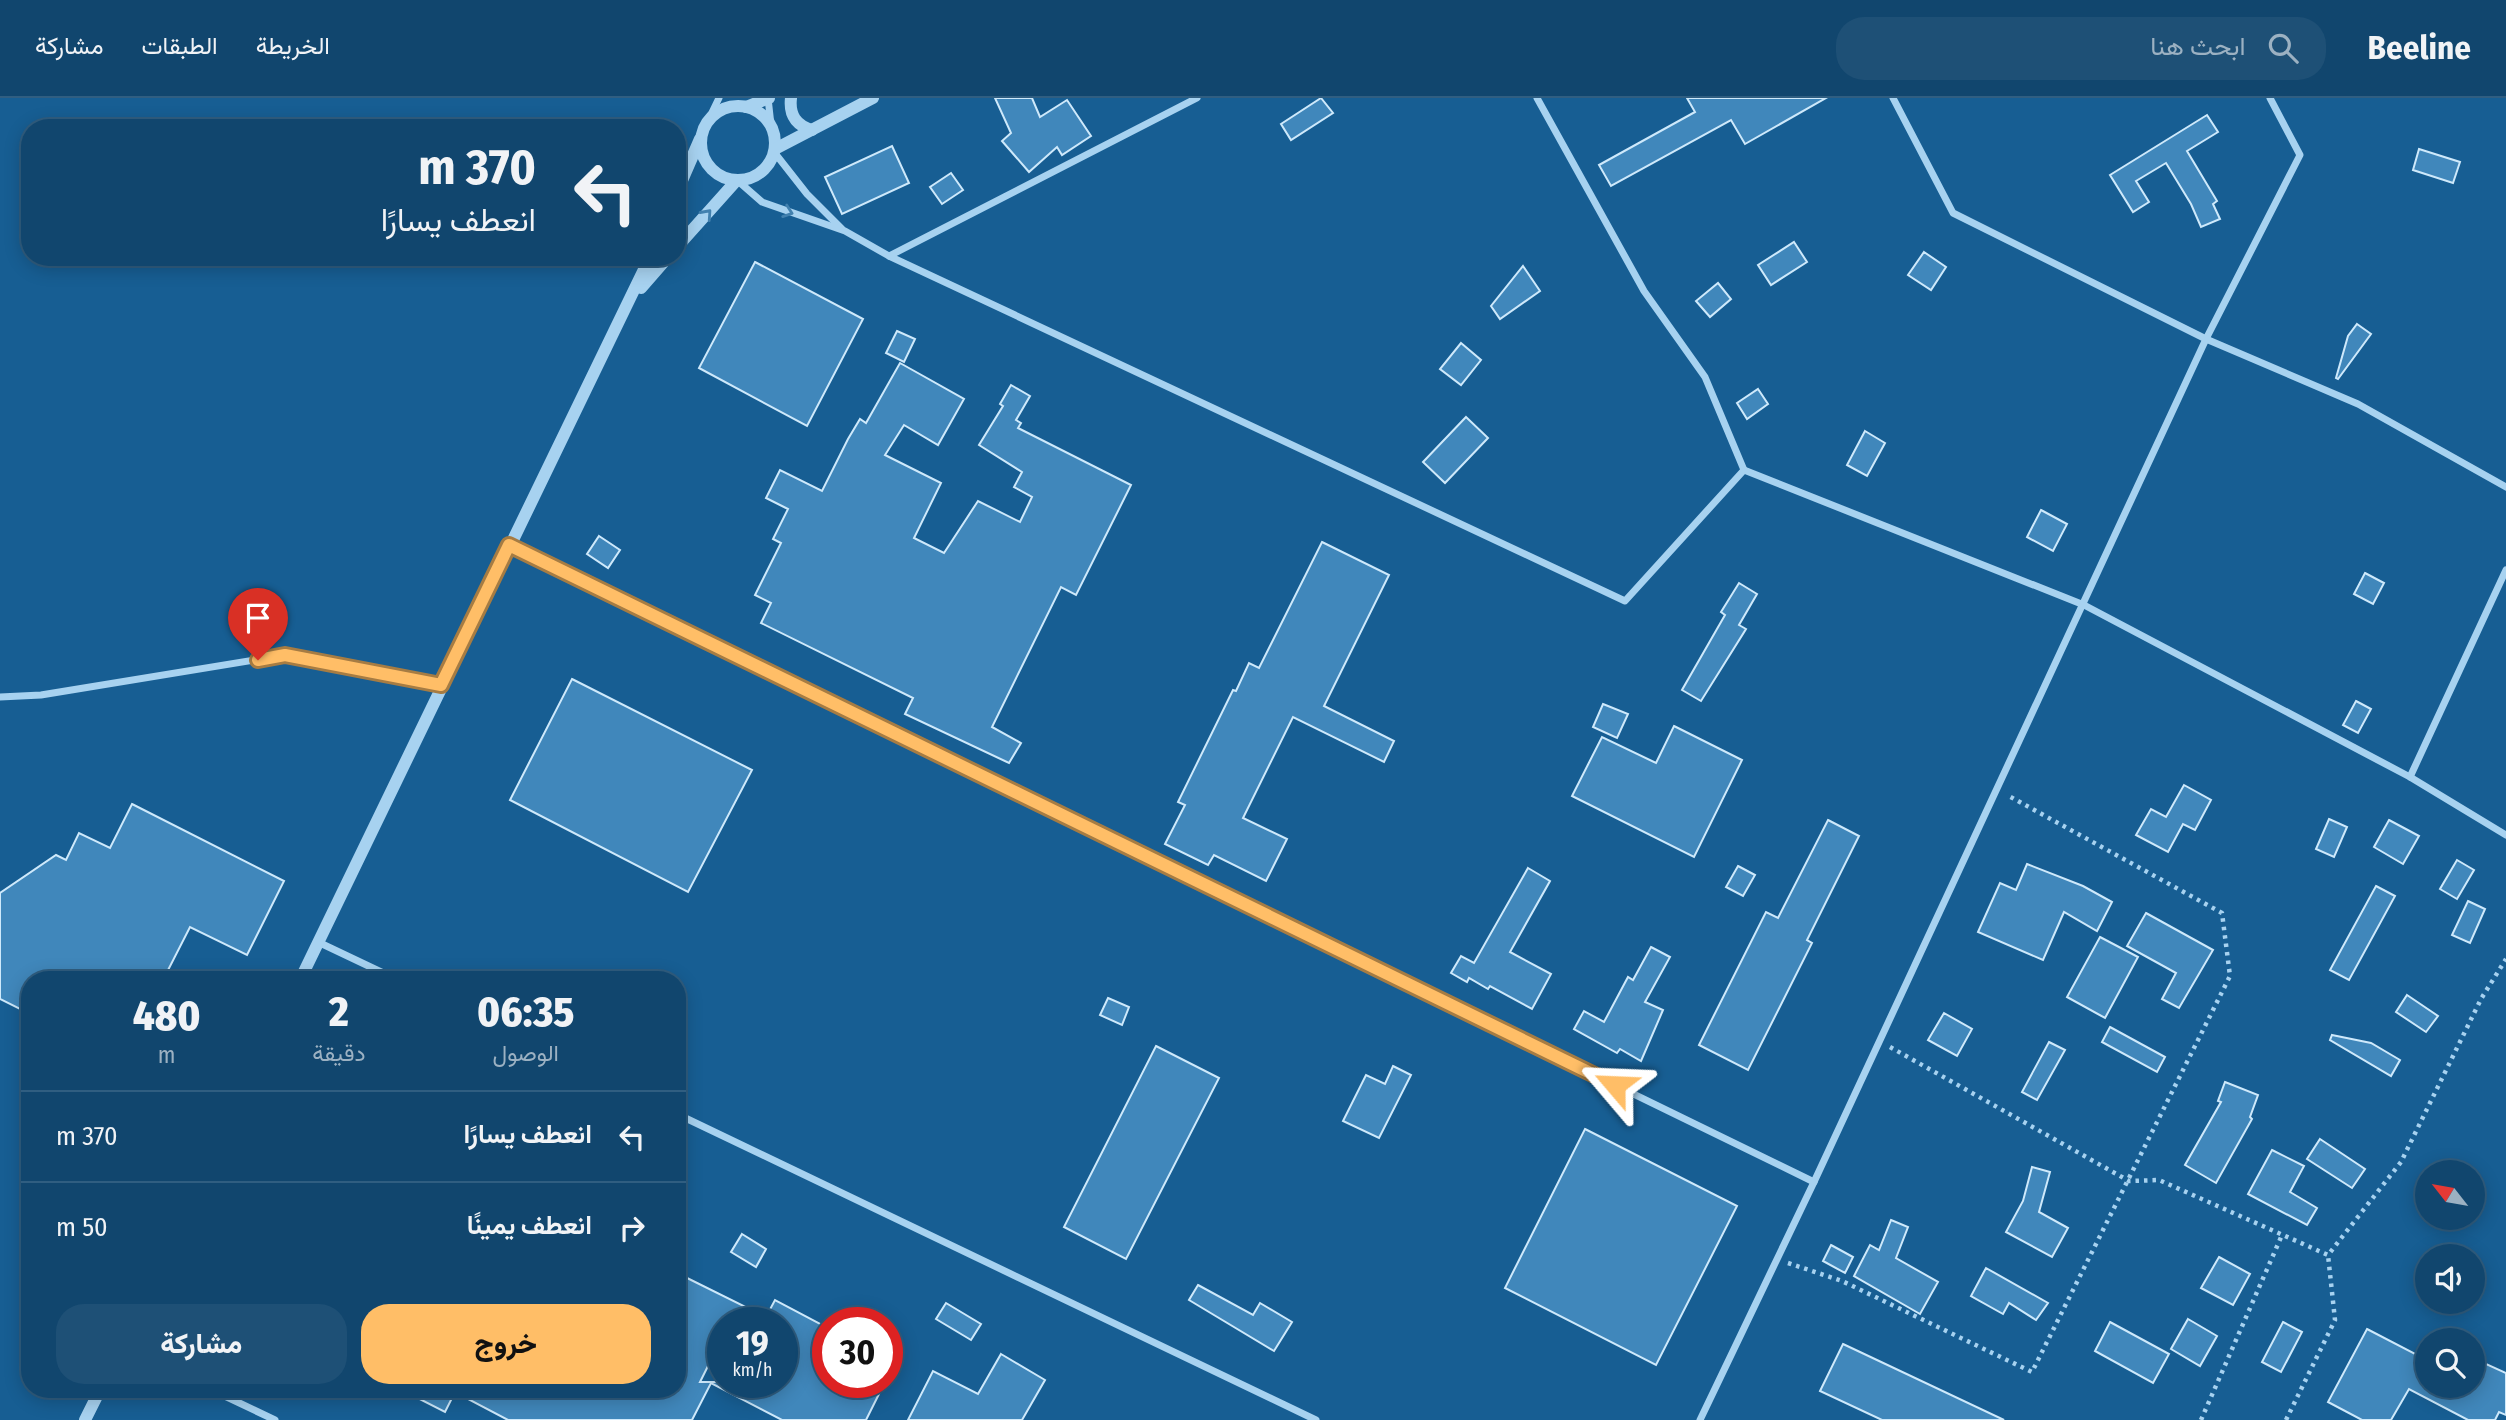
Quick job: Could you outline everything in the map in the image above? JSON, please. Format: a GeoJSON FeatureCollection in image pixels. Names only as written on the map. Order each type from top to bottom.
{"type":"FeatureCollection","features":[{"type":"Feature","properties":{"kind":"street"},"geometry":{"type":"LineString","coordinates":[[686,171],[719,98]]}},
{"type":"Feature","properties":{"kind":"street"},"geometry":{"type":"LineString","coordinates":[[845,232],[807,194],[775,150],[769,98],[746,107],[723,109],[704,128],[702,155],[708,165],[715,173],[737,181],[762,202],[845,232],[889,256],[1625,601],[1744,470]]}},
{"type":"Feature","properties":{"kind":"street"},"geometry":{"type":"LineString","coordinates":[[791,98],[793,117],[798,123],[812,130]]}},
{"type":"Feature","properties":{"kind":"street"},"geometry":{"type":"LineString","coordinates":[[686,237],[737,181],[761,173],[775,150],[873,98]]}},
{"type":"Feature","properties":{"kind":"street"},"geometry":{"type":"LineString","coordinates":[[889,256],[1197,98]]}},
{"type":"Feature","properties":{"kind":"street"},"geometry":{"type":"LineString","coordinates":[[1537,98],[1644,291],[1705,377],[1744,470],[2084,605],[2410,777],[2506,835]]}},
{"type":"Feature","properties":{"kind":"street"},"geometry":{"type":"LineString","coordinates":[[1894,98],[1953,214],[2206,339],[2358,404],[2506,487]]}},
{"type":"Feature","properties":{"kind":"street"},"geometry":{"type":"LineString","coordinates":[[1700,1420],[1880,1041],[2206,339],[2300,155],[2270,98]]}},
{"type":"Feature","properties":{"kind":"street"},"geometry":{"type":"LineString","coordinates":[[746,107],[756,110],[771,125]]}},
{"type":"Feature","properties":{"kind":"street"},"geometry":{"type":"LineString","coordinates":[[304,971],[646,266]]}},
{"type":"Feature","properties":{"kind":"street"},"geometry":{"type":"LineString","coordinates":[[634,296],[660,266]]}},
{"type":"Feature","properties":{"kind":"street"},"geometry":{"type":"LineString","coordinates":[[509,545],[1814,1182]]}},
{"type":"Feature","properties":{"kind":"street"},"geometry":{"type":"LineString","coordinates":[[2410,777],[2506,570]]}},
{"type":"Feature","properties":{"kind":"street"},"geometry":{"type":"LineString","coordinates":[[0,697],[41,695],[285,655],[441,685]]}},
{"type":"Feature","properties":{"kind":"street"},"geometry":{"type":"LineString","coordinates":[[318,942],[379,971]]}},
{"type":"Feature","properties":{"kind":"street"},"geometry":{"type":"LineString","coordinates":[[686,1118],[1315,1420]]}},
{"type":"Feature","properties":{"kind":"street"},"geometry":{"type":"LineString","coordinates":[[85,1420],[96,1398]]}},
{"type":"Feature","properties":{"kind":"street"},"geometry":{"type":"LineString","coordinates":[[229,1398],[275,1420]]}},
{"type":"Feature","properties":{"kind":"path"},"geometry":{"type":"LineString","coordinates":[[1777,1259],[1842,1281],[2032,1372],[2230,976],[2222,913],[1997,790]]}},
{"type":"Feature","properties":{"kind":"path"},"geometry":{"type":"LineString","coordinates":[[2286,1420],[2335,1320],[2328,1255],[2401,1162],[2481,999],[2506,959]]}},
{"type":"Feature","properties":{"kind":"path"},"geometry":{"type":"LineString","coordinates":[[1880,1041],[2129,1181],[2160,1180],[2328,1255]]}},
{"type":"Feature","properties":{"kind":"path"},"geometry":{"type":"LineString","coordinates":[[2201,1420],[2282,1234]]}},
{"type":"Feature","properties":{"kind":"building"},"geometry":{"type":"Polygon","coordinates":[[[995,98],[1032,98],[1040,117],[1067,100],[1091,136],[1062,155],[1057,147],[1029,172],[1002,141],[1011,133],[995,98]]]}},
{"type":"Feature","properties":{"kind":"building"},"geometry":{"type":"Polygon","coordinates":[[[1321,98],[1333,113],[1291,140],[1281,124],[1321,98]]]}},
{"type":"Feature","properties":{"kind":"building"},"geometry":{"type":"Polygon","coordinates":[[[1687,98],[1826,98],[1745,144],[1731,120],[1611,186],[1599,165],[1695,112],[1687,98]]]}},
{"type":"Feature","properties":{"kind":"building"},"geometry":{"type":"Polygon","coordinates":[[[2207,115],[2218,132],[2187,151],[2217,201],[2213,204],[2220,219],[2201,227],[2191,204],[2166,163],[2136,181],[2149,202],[2133,212],[2110,175],[2207,115]]]}},
{"type":"Feature","properties":{"kind":"building"},"geometry":{"type":"Polygon","coordinates":[[[892,146],[909,183],[842,214],[825,177],[892,146]]]}},
{"type":"Feature","properties":{"kind":"building"},"geometry":{"type":"Polygon","coordinates":[[[2419,149],[2460,162],[2453,183],[2413,170],[2419,149]]]}},
{"type":"Feature","properties":{"kind":"building"},"geometry":{"type":"Polygon","coordinates":[[[951,173],[963,190],[942,204],[930,187],[951,173]]]}},
{"type":"Feature","properties":{"kind":"building"},"geometry":{"type":"Polygon","coordinates":[[[1794,242],[1807,262],[1771,285],[1758,265],[1794,242]]]}},
{"type":"Feature","properties":{"kind":"building"},"geometry":{"type":"Polygon","coordinates":[[[1924,252],[1946,267],[1931,290],[1908,275],[1924,252]]]}},
{"type":"Feature","properties":{"kind":"building"},"geometry":{"type":"Polygon","coordinates":[[[755,262],[863,319],[807,426],[699,368],[755,262]]]}},
{"type":"Feature","properties":{"kind":"building"},"geometry":{"type":"Polygon","coordinates":[[[1523,266],[1540,291],[1500,319],[1491,306],[1523,266]]]}},
{"type":"Feature","properties":{"kind":"building"},"geometry":{"type":"Polygon","coordinates":[[[1718,283],[1731,299],[1710,317],[1696,301],[1718,283]]]}},
{"type":"Feature","properties":{"kind":"building"},"geometry":{"type":"Polygon","coordinates":[[[2357,324],[2371,334],[2338,379],[2336,378],[2348,336],[2357,324]]]}},
{"type":"Feature","properties":{"kind":"building"},"geometry":{"type":"Polygon","coordinates":[[[897,331],[915,339],[904,362],[886,353],[897,331]]]}},
{"type":"Feature","properties":{"kind":"building"},"geometry":{"type":"Polygon","coordinates":[[[1461,343],[1481,360],[1461,385],[1440,369],[1461,343]]]}},
{"type":"Feature","properties":{"kind":"building"},"geometry":{"type":"Polygon","coordinates":[[[900,363],[964,399],[938,445],[904,425],[885,455],[941,483],[914,538],[944,553],[978,501],[1020,522],[1032,497],[1014,487],[1022,472],[979,445],[1003,406],[1000,404],[1011,385],[1030,396],[1016,420],[1021,423],[1018,428],[1131,485],[1076,595],[1061,587],[992,727],[1021,743],[1009,763],[905,714],[913,698],[761,623],[771,603],[755,595],[781,543],[773,539],[788,509],[766,498],[780,470],[822,491],[860,419],[866,423],[900,363]]]}},
{"type":"Feature","properties":{"kind":"building"},"geometry":{"type":"Polygon","coordinates":[[[1758,389],[1768,404],[1747,419],[1737,403],[1758,389]]]}},
{"type":"Feature","properties":{"kind":"building"},"geometry":{"type":"Polygon","coordinates":[[[1466,417],[1488,438],[1445,483],[1423,462],[1466,417]]]}},
{"type":"Feature","properties":{"kind":"building"},"geometry":{"type":"Polygon","coordinates":[[[1865,431],[1885,443],[1867,476],[1847,465],[1865,431]]]}},
{"type":"Feature","properties":{"kind":"building"},"geometry":{"type":"Polygon","coordinates":[[[2041,510],[2067,524],[2053,551],[2027,537],[2041,510]]]}},
{"type":"Feature","properties":{"kind":"building"},"geometry":{"type":"Polygon","coordinates":[[[599,536],[620,550],[608,568],[587,554],[599,536]]]}},
{"type":"Feature","properties":{"kind":"building"},"geometry":{"type":"Polygon","coordinates":[[[1322,542],[1389,575],[1324,706],[1394,741],[1384,762],[1293,717],[1243,818],[1287,839],[1266,881],[1214,855],[1208,865],[1165,844],[1185,805],[1178,802],[1233,690],[1236,691],[1249,663],[1259,668],[1322,542]]]}},
{"type":"Feature","properties":{"kind":"building"},"geometry":{"type":"Polygon","coordinates":[[[2365,573],[2384,583],[2373,604],[2354,594],[2365,573]]]}},
{"type":"Feature","properties":{"kind":"building"},"geometry":{"type":"Polygon","coordinates":[[[1739,583],[1757,594],[1739,625],[1746,629],[1701,701],[1682,690],[1725,615],[1721,612],[1739,583]]]}},
{"type":"Feature","properties":{"kind":"building"},"geometry":{"type":"Polygon","coordinates":[[[572,679],[752,770],[688,892],[510,800],[572,679]]]}},
{"type":"Feature","properties":{"kind":"building"},"geometry":{"type":"Polygon","coordinates":[[[2356,701],[2371,709],[2358,733],[2343,725],[2356,701]]]}},
{"type":"Feature","properties":{"kind":"building"},"geometry":{"type":"Polygon","coordinates":[[[1603,704],[1628,714],[1617,738],[1593,727],[1603,704]]]}},
{"type":"Feature","properties":{"kind":"building"},"geometry":{"type":"Polygon","coordinates":[[[1674,726],[1742,760],[1694,857],[1572,796],[1602,737],[1656,763],[1674,726]]]}},
{"type":"Feature","properties":{"kind":"building"},"geometry":{"type":"Polygon","coordinates":[[[2184,785],[2211,800],[2195,830],[2183,824],[2168,852],[2136,835],[2151,809],[2166,817],[2184,785]]]}},
{"type":"Feature","properties":{"kind":"building"},"geometry":{"type":"Polygon","coordinates":[[[132,804],[284,881],[247,955],[190,927],[168,971],[21,971],[21,1010],[0,999],[0,893],[56,855],[66,860],[79,833],[110,848],[132,804]]]}},
{"type":"Feature","properties":{"kind":"building"},"geometry":{"type":"Polygon","coordinates":[[[2329,819],[2347,827],[2334,857],[2316,849],[2329,819]]]}},
{"type":"Feature","properties":{"kind":"building"},"geometry":{"type":"Polygon","coordinates":[[[1828,820],[1859,836],[1807,940],[1812,943],[1748,1070],[1699,1045],[1766,912],[1778,918],[1828,820]]]}},
{"type":"Feature","properties":{"kind":"building"},"geometry":{"type":"Polygon","coordinates":[[[2389,820],[2419,836],[2403,864],[2374,847],[2389,820]]]}},
{"type":"Feature","properties":{"kind":"building"},"geometry":{"type":"Polygon","coordinates":[[[2457,860],[2474,870],[2457,899],[2440,889],[2457,860]]]}},
{"type":"Feature","properties":{"kind":"building"},"geometry":{"type":"Polygon","coordinates":[[[2027,864],[2083,886],[2112,902],[2097,931],[2064,912],[2043,960],[1978,932],[2000,883],[2016,890],[2027,864]]]}},
{"type":"Feature","properties":{"kind":"building"},"geometry":{"type":"Polygon","coordinates":[[[1738,866],[1755,875],[1743,896],[1726,887],[1738,866]]]}},
{"type":"Feature","properties":{"kind":"building"},"geometry":{"type":"Polygon","coordinates":[[[1528,868],[1550,881],[1510,952],[1551,974],[1532,1009],[1490,986],[1488,989],[1469,978],[1467,982],[1451,973],[1461,956],[1474,963],[1528,868]]]}},
{"type":"Feature","properties":{"kind":"building"},"geometry":{"type":"Polygon","coordinates":[[[2376,886],[2395,896],[2349,980],[2330,970],[2376,886]]]}},
{"type":"Feature","properties":{"kind":"building"},"geometry":{"type":"Polygon","coordinates":[[[2468,901],[2485,909],[2470,943],[2452,935],[2468,901]]]}},
{"type":"Feature","properties":{"kind":"building"},"geometry":{"type":"Polygon","coordinates":[[[2146,913],[2213,950],[2179,1008],[2162,999],[2176,973],[2127,946],[2146,913]]]}},
{"type":"Feature","properties":{"kind":"building"},"geometry":{"type":"Polygon","coordinates":[[[2100,937],[2138,957],[2105,1018],[2067,997],[2100,937]]]}},
{"type":"Feature","properties":{"kind":"building"},"geometry":{"type":"Polygon","coordinates":[[[1651,947],[1670,957],[1645,1002],[1663,1010],[1641,1061],[1620,1049],[1617,1053],[1574,1029],[1584,1011],[1604,1022],[1628,977],[1633,980],[1651,947]]]}},
{"type":"Feature","properties":{"kind":"building"},"geometry":{"type":"Polygon","coordinates":[[[2407,995],[2438,1016],[2426,1032],[2396,1012],[2407,995]]]}},
{"type":"Feature","properties":{"kind":"building"},"geometry":{"type":"Polygon","coordinates":[[[1108,998],[1129,1007],[1122,1025],[1100,1015],[1108,998]]]}},
{"type":"Feature","properties":{"kind":"building"},"geometry":{"type":"Polygon","coordinates":[[[1944,1013],[1972,1029],[1957,1056],[1928,1040],[1944,1013]]]}},
{"type":"Feature","properties":{"kind":"building"},"geometry":{"type":"Polygon","coordinates":[[[2110,1027],[2165,1057],[2157,1072],[2102,1042],[2110,1027]]]}},
{"type":"Feature","properties":{"kind":"building"},"geometry":{"type":"Polygon","coordinates":[[[2332,1035],[2371,1043],[2400,1060],[2391,1076],[2330,1040],[2332,1035]]]}},
{"type":"Feature","properties":{"kind":"building"},"geometry":{"type":"Polygon","coordinates":[[[2049,1042],[2065,1050],[2037,1100],[2022,1092],[2049,1042]]]}},
{"type":"Feature","properties":{"kind":"building"},"geometry":{"type":"Polygon","coordinates":[[[1156,1046],[1219,1078],[1126,1259],[1064,1227],[1156,1046]]]}},
{"type":"Feature","properties":{"kind":"building"},"geometry":{"type":"Polygon","coordinates":[[[1393,1066],[1411,1075],[1379,1138],[1343,1121],[1366,1075],[1385,1084],[1393,1066]]]}},
{"type":"Feature","properties":{"kind":"building"},"geometry":{"type":"Polygon","coordinates":[[[2225,1082],[2258,1095],[2250,1117],[2252,1119],[2216,1183],[2185,1165],[2221,1102],[2218,1101],[2225,1082]]]}},
{"type":"Feature","properties":{"kind":"building"},"geometry":{"type":"Polygon","coordinates":[[[1585,1129],[1737,1206],[1656,1365],[1505,1288],[1585,1129]]]}},
{"type":"Feature","properties":{"kind":"building"},"geometry":{"type":"Polygon","coordinates":[[[2320,1139],[2365,1169],[2352,1188],[2307,1159],[2320,1139]]]}},
{"type":"Feature","properties":{"kind":"building"},"geometry":{"type":"Polygon","coordinates":[[[2272,1150],[2304,1166],[2290,1192],[2317,1208],[2307,1225],[2248,1194],[2272,1150]]]}},
{"type":"Feature","properties":{"kind":"building"},"geometry":{"type":"Polygon","coordinates":[[[2032,1167],[2050,1172],[2039,1212],[2068,1228],[2052,1257],[2006,1232],[2023,1201],[2032,1167]]]}},
{"type":"Feature","properties":{"kind":"building"},"geometry":{"type":"Polygon","coordinates":[[[1891,1220],[1908,1227],[1896,1258],[1938,1282],[1920,1314],[1854,1276],[1870,1245],[1879,1250],[1891,1220]]]}},
{"type":"Feature","properties":{"kind":"building"},"geometry":{"type":"Polygon","coordinates":[[[742,1234],[766,1249],[756,1267],[731,1252],[742,1234]]]}},
{"type":"Feature","properties":{"kind":"building"},"geometry":{"type":"Polygon","coordinates":[[[1831,1245],[1853,1257],[1845,1273],[1823,1261],[1831,1245]]]}},
{"type":"Feature","properties":{"kind":"building"},"geometry":{"type":"Polygon","coordinates":[[[2219,1257],[2250,1274],[2233,1305],[2201,1288],[2219,1257]]]}},
{"type":"Feature","properties":{"kind":"building"},"geometry":{"type":"Polygon","coordinates":[[[1986,1268],[2048,1303],[2036,1320],[2009,1303],[2003,1314],[1971,1296],[1986,1268]]]}},
{"type":"Feature","properties":{"kind":"building"},"geometry":{"type":"Polygon","coordinates":[[[686,1277],[746,1307],[707,1307],[707,1368],[700,1382],[707,1382],[707,1391],[692,1420],[508,1420],[466,1398],[686,1398],[686,1277]]]}},
{"type":"Feature","properties":{"kind":"building"},"geometry":{"type":"Polygon","coordinates":[[[1198,1285],[1253,1315],[1260,1303],[1292,1322],[1274,1351],[1189,1300],[1198,1285]]]}},
{"type":"Feature","properties":{"kind":"building"},"geometry":{"type":"Polygon","coordinates":[[[775,1300],[788,1307],[771,1307],[775,1300]]]}},
{"type":"Feature","properties":{"kind":"building"},"geometry":{"type":"Polygon","coordinates":[[[946,1303],[981,1324],[971,1340],[936,1319],[946,1303]]]}},
{"type":"Feature","properties":{"kind":"building"},"geometry":{"type":"Polygon","coordinates":[[[798,1312],[812,1320],[812,1398],[877,1398],[866,1420],[782,1420],[740,1398],[798,1398],[798,1312]]]}},
{"type":"Feature","properties":{"kind":"building"},"geometry":{"type":"Polygon","coordinates":[[[2188,1319],[2217,1336],[2200,1366],[2171,1349],[2188,1319]]]}},
{"type":"Feature","properties":{"kind":"building"},"geometry":{"type":"Polygon","coordinates":[[[2110,1322],[2169,1354],[2153,1383],[2095,1351],[2110,1322]]]}},
{"type":"Feature","properties":{"kind":"building"},"geometry":{"type":"Polygon","coordinates":[[[2283,1322],[2302,1332],[2281,1372],[2262,1362],[2283,1322]]]}},
{"type":"Feature","properties":{"kind":"building"},"geometry":{"type":"Polygon","coordinates":[[[2367,1329],[2415,1354],[2415,1392],[2409,1389],[2391,1420],[2362,1420],[2328,1402],[2367,1329]]]}},
{"type":"Feature","properties":{"kind":"building"},"geometry":{"type":"Polygon","coordinates":[[[1843,1344],[2004,1420],[1882,1420],[1820,1391],[1843,1344]]]}},
{"type":"Feature","properties":{"kind":"building"},"geometry":{"type":"Polygon","coordinates":[[[1001,1354],[1045,1380],[1022,1420],[908,1420],[933,1371],[978,1394],[1001,1354]]]}},
{"type":"Feature","properties":{"kind":"building"},"geometry":{"type":"Polygon","coordinates":[[[2485,1363],[2506,1373],[2506,1415],[2499,1412],[2495,1420],[2468,1420],[2426,1398],[2485,1398],[2485,1363]]]}},
{"type":"Feature","properties":{"kind":"building"},"geometry":{"type":"Polygon","coordinates":[[[418,1398],[452,1398],[445,1412],[418,1398]]]}},
{"type":"Feature","properties":{"kind":"route"},"geometry":{"type":"LineString","coordinates":[[258,660],[285,655],[441,685],[509,545],[1615,1085]]}}]}
